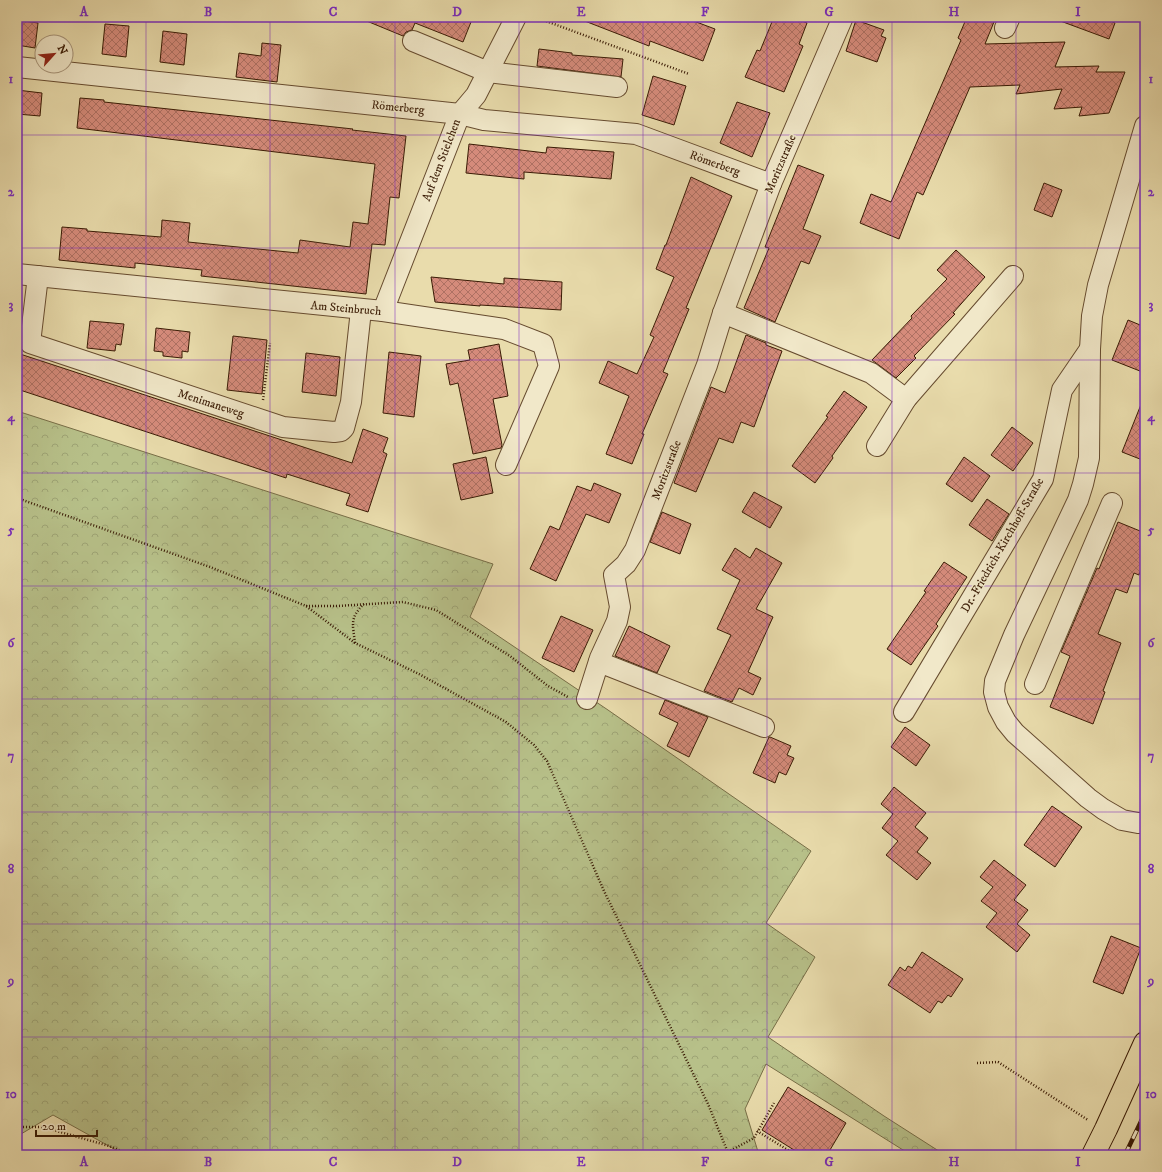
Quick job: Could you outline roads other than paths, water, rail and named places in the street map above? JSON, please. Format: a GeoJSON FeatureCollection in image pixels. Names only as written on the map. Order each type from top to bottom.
{"type":"FeatureCollection","features":[{"type":"Feature","properties":{"kind":"main road"},"geometry":{"type":"LineString","coordinates":[[1093,1155],[1145,1044]]}},
{"type":"Feature","properties":{"kind":"street","name":"Auf dem Stielchen"},"geometry":{"type":"LineString","coordinates":[[383,311],[460,114],[476,95],[516,17]]}},
{"type":"Feature","properties":{"kind":"street","name":"Moritzstraße"},"geometry":{"type":"LineString","coordinates":[[599,662],[617,621],[620,607],[614,575],[626,564],[635,550],[707,365],[723,313],[771,184],[843,17]]}},
{"type":"Feature","properties":{"kind":"street"},"geometry":{"type":"LineString","coordinates":[[413,41],[488,72],[617,87]]}},
{"type":"Feature","properties":{"kind":"street","name":"Römerberg"},"geometry":{"type":"LineString","coordinates":[[17,67],[460,114],[484,120],[636,134],[771,184]]}},
{"type":"Feature","properties":{"kind":"street"},"geometry":{"type":"LineString","coordinates":[[1145,126],[1098,285],[1092,316],[1090,350],[1089,458],[1078,500],[1014,635],[995,681],[994,692],[998,708],[1006,722],[1015,733],[1088,798],[1122,820],[1145,823]]}},
{"type":"Feature","properties":{"kind":"street","name":"Am Steinbruch"},"geometry":{"type":"LineString","coordinates":[[17,274],[361,310],[383,311],[504,330],[543,344],[549,366],[506,465]]}},
{"type":"Feature","properties":{"kind":"street","name":"Menimaneweg"},"geometry":{"type":"LineString","coordinates":[[38,276],[30,343],[283,427],[334,432],[344,428],[351,402],[361,310]]}},
{"type":"Feature","properties":{"kind":"street"},"geometry":{"type":"LineString","coordinates":[[877,446],[906,399],[1013,276]]}},
{"type":"Feature","properties":{"kind":"street"},"geometry":{"type":"LineString","coordinates":[[723,313],[871,373],[906,399]]}},
{"type":"Feature","properties":{"kind":"street","name":"Dr.-Friedrich-Kirchhoff-Straße"},"geometry":{"type":"LineString","coordinates":[[904,712],[1043,479],[1062,390],[1090,350]]}},
{"type":"Feature","properties":{"kind":"street"},"geometry":{"type":"LineString","coordinates":[[1034,684],[1112,503]]}},
{"type":"Feature","properties":{"kind":"street"},"geometry":{"type":"LineString","coordinates":[[1059,541],[1089,557]]}},
{"type":"Feature","properties":{"kind":"street"},"geometry":{"type":"LineString","coordinates":[[587,699],[599,662],[764,727]]}},
{"type":"Feature","properties":{"kind":"railway"},"geometry":{"type":"LineString","coordinates":[[1125,1155],[1145,1113]]}},
{"type":"Feature","properties":{"kind":"railway"},"geometry":{"type":"LineString","coordinates":[[1139,1155],[1145,1143]]}}]}
